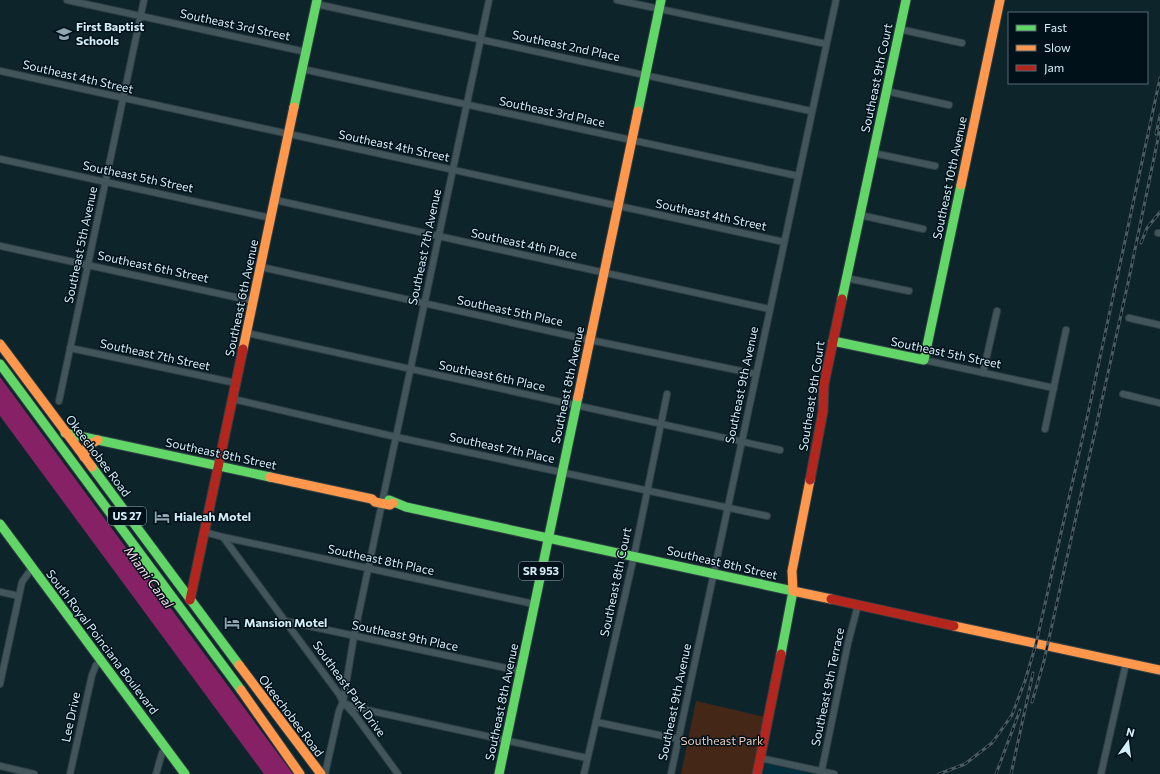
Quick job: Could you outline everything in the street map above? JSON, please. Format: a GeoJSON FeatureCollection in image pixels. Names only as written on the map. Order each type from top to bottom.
{"type":"FeatureCollection","features":[{"type":"Feature","properties":{"kind":"main road","name":"Southeast 9th Court"},"geometry":{"type":"LineString","coordinates":[[757,774],[794,591],[792,571],[823,411],[824,384],[906,0]]}},
{"type":"Feature","properties":{"kind":"main road","name":"Southeast 10th Avenue"},"geometry":{"type":"LineString","coordinates":[[924,360],[1000,0]]}},
{"type":"Feature","properties":{"kind":"main road","name":"Southeast 6th Avenue"},"geometry":{"type":"LineString","coordinates":[[190,600],[316,2]]}},
{"type":"Feature","properties":{"kind":"main road","name":"Southeast 8th Avenue"},"geometry":{"type":"LineString","coordinates":[[499,774],[660,4]]}},
{"type":"Feature","properties":{"kind":"main road","name":"Southeast 5th Street"},"geometry":{"type":"LineString","coordinates":[[833,341],[924,360]]}},
{"type":"Feature","properties":{"kind":"main road","name":"Okeechobee Road"},"geometry":{"type":"LineString","coordinates":[[0,344],[255,688],[321,774]]}},
{"type":"Feature","properties":{"kind":"main road","name":"Okeechobee Road"},"geometry":{"type":"LineString","coordinates":[[0,364],[233,678],[300,774]]}},
{"type":"Feature","properties":{"kind":"main road"},"geometry":{"type":"LineString","coordinates":[[40,418],[56,429],[65,432]]}},
{"type":"Feature","properties":{"kind":"main road","name":"Southeast 8th Street"},"geometry":{"type":"LineString","coordinates":[[65,432],[372,499],[376,502],[383,501],[390,505],[393,503],[548,538],[1160,670]]}},
{"type":"Feature","properties":{"kind":"main road"},"geometry":{"type":"LineString","coordinates":[[84,457],[87,446],[98,440]]}},
{"type":"Feature","properties":{"kind":"main road","name":"South Royal Poinciana Boulevard"},"geometry":{"type":"LineString","coordinates":[[0,524],[30,570],[96,664],[178,774]]}},
{"type":"Feature","properties":{"kind":"main road","name":"South Royal Poinciana Boulevard"},"geometry":{"type":"LineString","coordinates":[[0,533],[30,570],[185,774]]}},
{"type":"Feature","properties":{"kind":"main road"},"geometry":{"type":"LineString","coordinates":[[255,688],[313,774]]}},
{"type":"Feature","properties":{"kind":"street","name":"Southeast 3rd Street"},"geometry":{"type":"LineString","coordinates":[[67,0],[306,52]]}},
{"type":"Feature","properties":{"kind":"street","name":"Southeast 5th Avenue"},"geometry":{"type":"LineString","coordinates":[[59,401],[144,0]]}},
{"type":"Feature","properties":{"kind":"street","name":"Southeast 7th Avenue"},"geometry":{"type":"LineString","coordinates":[[325,774],[339,711],[343,702],[354,636],[368,568],[489,0]]}},
{"type":"Feature","properties":{"kind":"street"},"geometry":{"type":"LineString","coordinates":[[617,0],[660,4],[826,44]]}},
{"type":"Feature","properties":{"kind":"street","name":"Southeast 9th Avenue"},"geometry":{"type":"LineString","coordinates":[[671,774],[726,507],[742,442],[836,0]]}},
{"type":"Feature","properties":{"kind":"street","name":"Southeast 2nd Place"},"geometry":{"type":"LineString","coordinates":[[316,2],[481,40],[812,110]]}},
{"type":"Feature","properties":{"kind":"street"},"geometry":{"type":"LineString","coordinates":[[900,29],[962,43]]}},
{"type":"Feature","properties":{"kind":"street","name":"Southeast 3rd Place"},"geometry":{"type":"LineString","coordinates":[[302,69],[798,176]]}},
{"type":"Feature","properties":{"kind":"street","name":"Southeast 4th Street"},"geometry":{"type":"LineString","coordinates":[[0,71],[784,242]]}},
{"type":"Feature","properties":{"kind":"street"},"geometry":{"type":"LineString","coordinates":[[886,91],[949,105]]}},
{"type":"Feature","properties":{"kind":"street"},"geometry":{"type":"LineString","coordinates":[[873,153],[935,166]]}},
{"type":"Feature","properties":{"kind":"street","name":"Southeast 5th Street"},"geometry":{"type":"LineString","coordinates":[[0,159],[271,218]]}},
{"type":"Feature","properties":{"kind":"street","name":"Southeast 4th Place"},"geometry":{"type":"LineString","coordinates":[[275,200],[770,309]]}},
{"type":"Feature","properties":{"kind":"street"},"geometry":{"type":"LineString","coordinates":[[860,215],[923,229]]}},
{"type":"Feature","properties":{"kind":"street","name":"Southeast 6th Street"},"geometry":{"type":"LineString","coordinates":[[0,246],[253,300]]}},
{"type":"Feature","properties":{"kind":"street","name":"Southeast 5th Place"},"geometry":{"type":"LineString","coordinates":[[261,266],[424,304],[756,374]]}},
{"type":"Feature","properties":{"kind":"street"},"geometry":{"type":"LineString","coordinates":[[846,278],[909,291]]}},
{"type":"Feature","properties":{"kind":"street"},"geometry":{"type":"LineString","coordinates":[[983,373],[997,311]]}},
{"type":"Feature","properties":{"kind":"street"},"geometry":{"type":"LineString","coordinates":[[1129,318],[1160,325]]}},
{"type":"Feature","properties":{"kind":"street"},"geometry":{"type":"LineString","coordinates":[[1045,429],[1066,330]]}},
{"type":"Feature","properties":{"kind":"street","name":"Southeast 6th Place"},"geometry":{"type":"LineString","coordinates":[[247,333],[780,450]]}},
{"type":"Feature","properties":{"kind":"street","name":"Southeast 7th Street"},"geometry":{"type":"LineString","coordinates":[[70,348],[236,384]]}},
{"type":"Feature","properties":{"kind":"street","name":"Southeast 5th Street"},"geometry":{"type":"LineString","coordinates":[[924,360],[1054,388]]}},
{"type":"Feature","properties":{"kind":"street","name":"Southeast 8th Court"},"geometry":{"type":"LineString","coordinates":[[584,774],[634,556],[667,394]]}},
{"type":"Feature","properties":{"kind":"street"},"geometry":{"type":"LineString","coordinates":[[1123,394],[1160,403]]}},
{"type":"Feature","properties":{"kind":"street","name":"Southeast 7th Place"},"geometry":{"type":"LineString","coordinates":[[233,399],[396,437],[767,516]]}},
{"type":"Feature","properties":{"kind":"street"},"geometry":{"type":"LineString","coordinates":[[204,532],[223,537]]}},
{"type":"Feature","properties":{"kind":"street","name":"Southeast 8th Place"},"geometry":{"type":"LineString","coordinates":[[223,537],[534,604]]}},
{"type":"Feature","properties":{"kind":"street","name":"Southeast Park Drive"},"geometry":{"type":"LineString","coordinates":[[223,537],[339,694],[343,702],[355,715],[398,774]]}},
{"type":"Feature","properties":{"kind":"street"},"geometry":{"type":"LineString","coordinates":[[0,684],[22,582],[30,570]]}},
{"type":"Feature","properties":{"kind":"street"},"geometry":{"type":"LineString","coordinates":[[0,592],[19,596]]}},
{"type":"Feature","properties":{"kind":"street","name":"Southeast 9th Terrace"},"geometry":{"type":"LineString","coordinates":[[822,773],[848,643],[858,605]]}},
{"type":"Feature","properties":{"kind":"street","name":"Southeast 9th Place"},"geometry":{"type":"LineString","coordinates":[[285,621],[520,671]]}},
{"type":"Feature","properties":{"kind":"street"},"geometry":{"type":"LineString","coordinates":[[1101,774],[1126,663]]}},
{"type":"Feature","properties":{"kind":"street","name":"Lee Drive"},"geometry":{"type":"LineString","coordinates":[[70,774],[92,675],[96,664]]}},
{"type":"Feature","properties":{"kind":"street"},"geometry":{"type":"LineString","coordinates":[[343,702],[353,707],[588,758]]}},
{"type":"Feature","properties":{"kind":"street"},"geometry":{"type":"LineString","coordinates":[[596,722],[678,739]]}},
{"type":"Feature","properties":{"kind":"street"},"geometry":{"type":"LineString","coordinates":[[156,774],[162,753]]}},
{"type":"Feature","properties":{"kind":"street"},"geometry":{"type":"LineString","coordinates":[[760,758],[822,773],[834,774]]}},
{"type":"Feature","properties":{"kind":"street"},"geometry":{"type":"LineString","coordinates":[[0,766],[34,774]]}},
{"type":"Feature","properties":{"kind":"shaded area"},"geometry":{"type":"Polygon","coordinates":[[[0,377],[293,774],[264,774],[0,416],[0,377]]]}},
{"type":"Feature","properties":{"kind":"shaded area"},"geometry":{"type":"Polygon","coordinates":[[[766,763],[812,774],[763,774],[766,763]]]}},
{"type":"Feature","properties":{"kind":"green space","name":"Southeast Park"},"geometry":{"type":"Polygon","coordinates":[[[696,701],[765,717],[752,774],[681,774],[696,701]]]}},
{"type":"Feature","properties":{"kind":"railway"},"geometry":{"type":"LineString","coordinates":[[939,774],[965,764],[992,743],[1012,715],[1025,681],[1036,644],[1087,418],[1160,78]]}},
{"type":"Feature","properties":{"kind":"railway"},"geometry":{"type":"LineString","coordinates":[[1156,134],[1160,115]]}},
{"type":"Feature","properties":{"kind":"railway"},"geometry":{"type":"LineString","coordinates":[[1032,702],[1044,661],[1128,283],[1160,129]]}},
{"type":"Feature","properties":{"kind":"railway"},"geometry":{"type":"LineString","coordinates":[[1141,243],[1147,228],[1160,212]]}},
{"type":"Feature","properties":{"kind":"railway"},"geometry":{"type":"LineString","coordinates":[[1011,774],[1033,673]]}},
{"type":"Feature","properties":{"kind":"railway"},"geometry":{"type":"LineString","coordinates":[[996,774],[1020,710]]}},
{"type":"Feature","properties":{"kind":"traffic: fast"},"geometry":{"type":"LineString","coordinates":[[294,107],[317,0]]}},
{"type":"Feature","properties":{"kind":"traffic: fast"},"geometry":{"type":"LineString","coordinates":[[638,111],[661,0]]}},
{"type":"Feature","properties":{"kind":"traffic: fast"},"geometry":{"type":"LineString","coordinates":[[842,299],[906,0]]}},
{"type":"Feature","properties":{"kind":"traffic: fast"},"geometry":{"type":"LineString","coordinates":[[833,341],[924,360],[961,185]]}},
{"type":"Feature","properties":{"kind":"traffic: fast"},"geometry":{"type":"LineString","coordinates":[[0,364],[241,690]]}},
{"type":"Feature","properties":{"kind":"traffic: fast"},"geometry":{"type":"LineString","coordinates":[[499,774],[578,397]]}},
{"type":"Feature","properties":{"kind":"traffic: fast"},"geometry":{"type":"LineString","coordinates":[[65,433],[270,477]]}},
{"type":"Feature","properties":{"kind":"traffic: fast"},"geometry":{"type":"LineString","coordinates":[[92,467],[239,665]]}},
{"type":"Feature","properties":{"kind":"traffic: fast"},"geometry":{"type":"LineString","coordinates":[[389,500],[406,507],[548,538]]}},
{"type":"Feature","properties":{"kind":"traffic: fast"},"geometry":{"type":"LineString","coordinates":[[0,524],[185,774]]}},
{"type":"Feature","properties":{"kind":"traffic: fast"},"geometry":{"type":"LineString","coordinates":[[548,538],[793,591],[781,654]]}},
{"type":"Feature","properties":{"kind":"traffic: slow"},"geometry":{"type":"LineString","coordinates":[[961,185],[1000,0]]}},
{"type":"Feature","properties":{"kind":"traffic: slow"},"geometry":{"type":"LineString","coordinates":[[243,349],[294,107]]}},
{"type":"Feature","properties":{"kind":"traffic: slow"},"geometry":{"type":"LineString","coordinates":[[578,397],[638,111]]}},
{"type":"Feature","properties":{"kind":"traffic: slow"},"geometry":{"type":"LineString","coordinates":[[0,344],[92,467]]}},
{"type":"Feature","properties":{"kind":"traffic: slow"},"geometry":{"type":"LineString","coordinates":[[84,457],[87,446],[98,440]]}},
{"type":"Feature","properties":{"kind":"traffic: slow"},"geometry":{"type":"LineString","coordinates":[[270,477],[372,499],[375,502],[390,505],[393,503]]}},
{"type":"Feature","properties":{"kind":"traffic: slow"},"geometry":{"type":"LineString","coordinates":[[810,480],[792,571],[793,591],[831,599]]}},
{"type":"Feature","properties":{"kind":"traffic: slow"},"geometry":{"type":"LineString","coordinates":[[954,626],[1160,670]]}},
{"type":"Feature","properties":{"kind":"traffic: slow"},"geometry":{"type":"LineString","coordinates":[[239,665],[321,774]]}},
{"type":"Feature","properties":{"kind":"traffic: slow"},"geometry":{"type":"LineString","coordinates":[[241,690],[300,774]]}},
{"type":"Feature","properties":{"kind":"traffic: jam"},"geometry":{"type":"LineString","coordinates":[[810,480],[823,411],[824,384],[842,299]]}},
{"type":"Feature","properties":{"kind":"traffic: jam"},"geometry":{"type":"LineString","coordinates":[[190,600],[243,349]]}},
{"type":"Feature","properties":{"kind":"traffic: jam"},"geometry":{"type":"LineString","coordinates":[[831,599],[954,626]]}},
{"type":"Feature","properties":{"kind":"traffic: jam"},"geometry":{"type":"LineString","coordinates":[[757,774],[781,654]]}},
{"type":"Feature","properties":{"kind":"place","name":"First Baptist Schools"},"geometry":{"type":"Point","coordinates":[64,34]}},
{"type":"Feature","properties":{"kind":"place","name":"Hialeah Motel"},"geometry":{"type":"Point","coordinates":[162,517]}},
{"type":"Feature","properties":{"kind":"place","name":"Mansion Motel"},"geometry":{"type":"Point","coordinates":[232,623]}},
{"type":"Feature","properties":{"kind":"water label","name":"Miami Canal"},"geometry":{"type":"Point","coordinates":[149,577]}}]}
